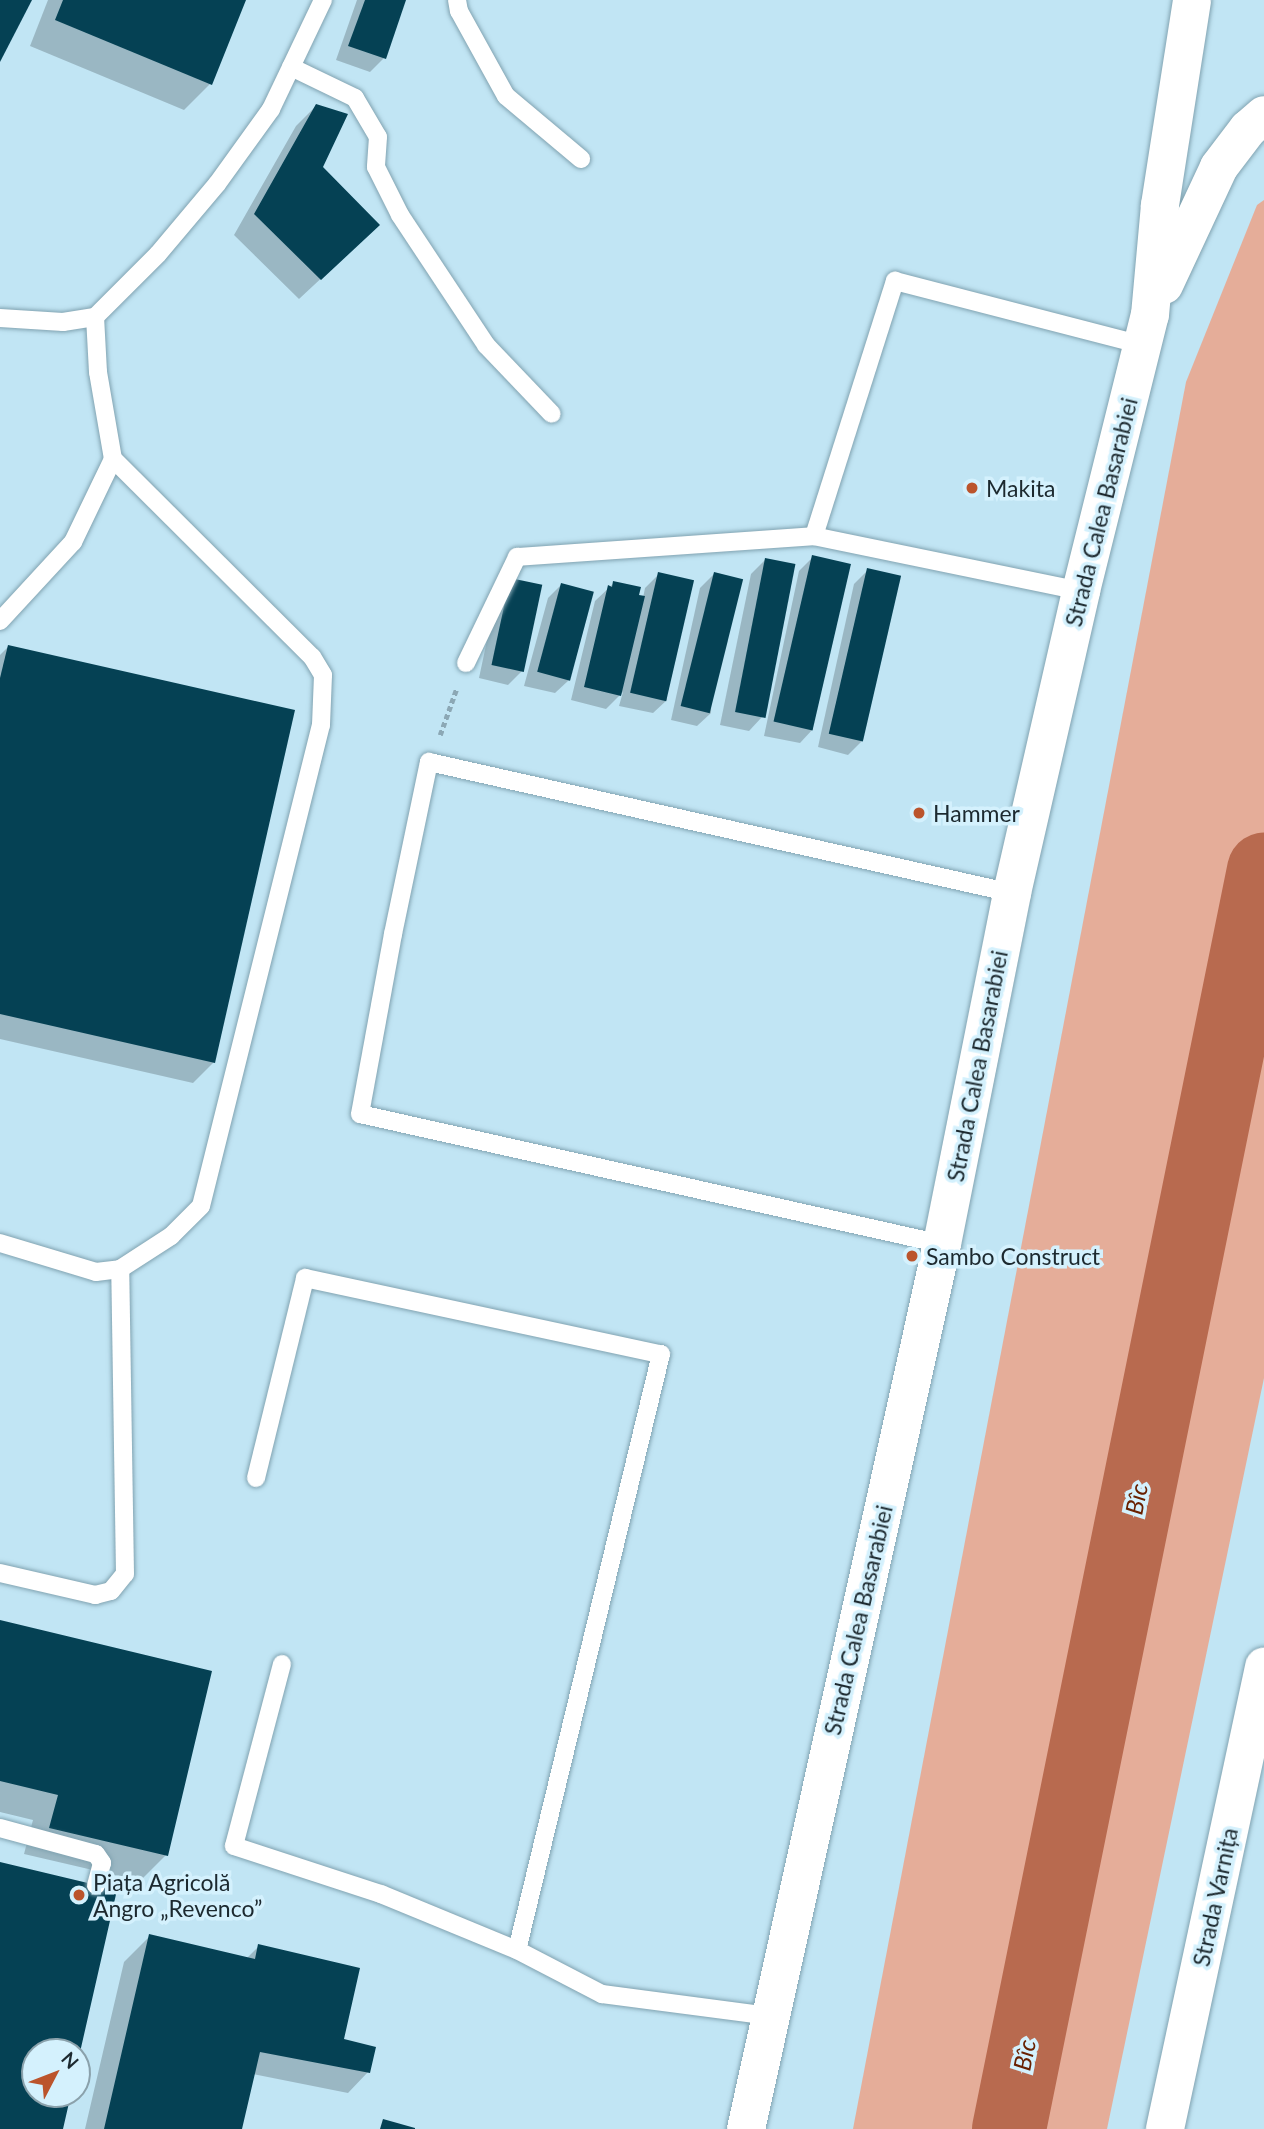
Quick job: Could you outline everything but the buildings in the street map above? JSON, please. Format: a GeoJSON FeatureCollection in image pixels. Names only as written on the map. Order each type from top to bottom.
{"type":"FeatureCollection","features":[{"type":"Feature","properties":{"kind":"main road","name":"Strada Calea Basarabiei"},"geometry":{"type":"LineString","coordinates":[[746,2129],[942,1244],[1012,893],[1081,591],[1146,330],[1160,205],[1192,0]]}},
{"type":"Feature","properties":{"kind":"main road"},"geometry":{"type":"LineString","coordinates":[[1146,330],[1196,211],[1219,167],[1248,129],[1264,115]]}},
{"type":"Feature","properties":{"kind":"main road","name":"Strada Varnița"},"geometry":{"type":"LineString","coordinates":[[1165,2129],[1264,1666]]}},
{"type":"Feature","properties":{"kind":"lane"},"geometry":{"type":"LineString","coordinates":[[0,318],[63,322],[95,317],[158,254],[217,184],[271,109],[323,0]]}},
{"type":"Feature","properties":{"kind":"lane"},"geometry":{"type":"LineString","coordinates":[[457,0],[459,10],[506,96],[581,159]]}},
{"type":"Feature","properties":{"kind":"lane"},"geometry":{"type":"LineString","coordinates":[[291,67],[355,98],[378,137],[376,167],[400,215],[486,345],[552,414]]}},
{"type":"Feature","properties":{"kind":"lane"},"geometry":{"type":"LineString","coordinates":[[814,536],[895,281],[1146,330]]}},
{"type":"Feature","properties":{"kind":"lane"},"geometry":{"type":"LineString","coordinates":[[0,1242],[96,1272],[120,1269],[171,1236],[201,1206],[321,725],[323,675],[312,657],[113,458],[98,372],[95,317]]}},
{"type":"Feature","properties":{"kind":"lane"},"geometry":{"type":"LineString","coordinates":[[0,621],[73,542],[113,458]]}},
{"type":"Feature","properties":{"kind":"lane"},"geometry":{"type":"LineString","coordinates":[[467,663],[517,557],[814,536],[1081,591]]}},
{"type":"Feature","properties":{"kind":"lane"},"geometry":{"type":"LineString","coordinates":[[942,1244],[360,1114],[393,934],[429,762],[1012,893]]}},
{"type":"Feature","properties":{"kind":"lane"},"geometry":{"type":"LineString","coordinates":[[0,1573],[95,1595],[111,1591],[125,1574],[120,1269]]}},
{"type":"Feature","properties":{"kind":"lane"},"geometry":{"type":"LineString","coordinates":[[256,1478],[305,1278],[662,1354],[517,1950]]}},
{"type":"Feature","properties":{"kind":"lane"},"geometry":{"type":"LineString","coordinates":[[282,1664],[234,1846],[381,1894],[517,1950],[602,1994],[769,2016]]}},
{"type":"Feature","properties":{"kind":"lane"},"geometry":{"type":"LineString","coordinates":[[0,1828],[96,1854],[102,1863],[96,1885]]}},
{"type":"Feature","properties":{"kind":"path"},"geometry":{"type":"LineString","coordinates":[[429,762],[467,663]]}},
{"type":"Feature","properties":{"kind":"shaded area"},"geometry":{"type":"Polygon","coordinates":[[[1264,200],[1264,1378],[1107,2129],[853,2129],[1186,382],[1257,205],[1264,200]]]}},
{"type":"Feature","properties":{"kind":"waterway","name":"Bîc"},"geometry":{"type":"LineString","coordinates":[[1009,2129],[1264,870]]}},
{"type":"Feature","properties":{"kind":"place","name":"Makita"},"geometry":{"type":"Point","coordinates":[972,488]}},
{"type":"Feature","properties":{"kind":"place","name":"Hammer"},"geometry":{"type":"Point","coordinates":[919,813]}},
{"type":"Feature","properties":{"kind":"place","name":"Sambo Construct"},"geometry":{"type":"Point","coordinates":[912,1256]}},
{"type":"Feature","properties":{"kind":"place","name":"Piața Agricolă Angro „Revenco”"},"geometry":{"type":"Point","coordinates":[79,1895]}}]}
